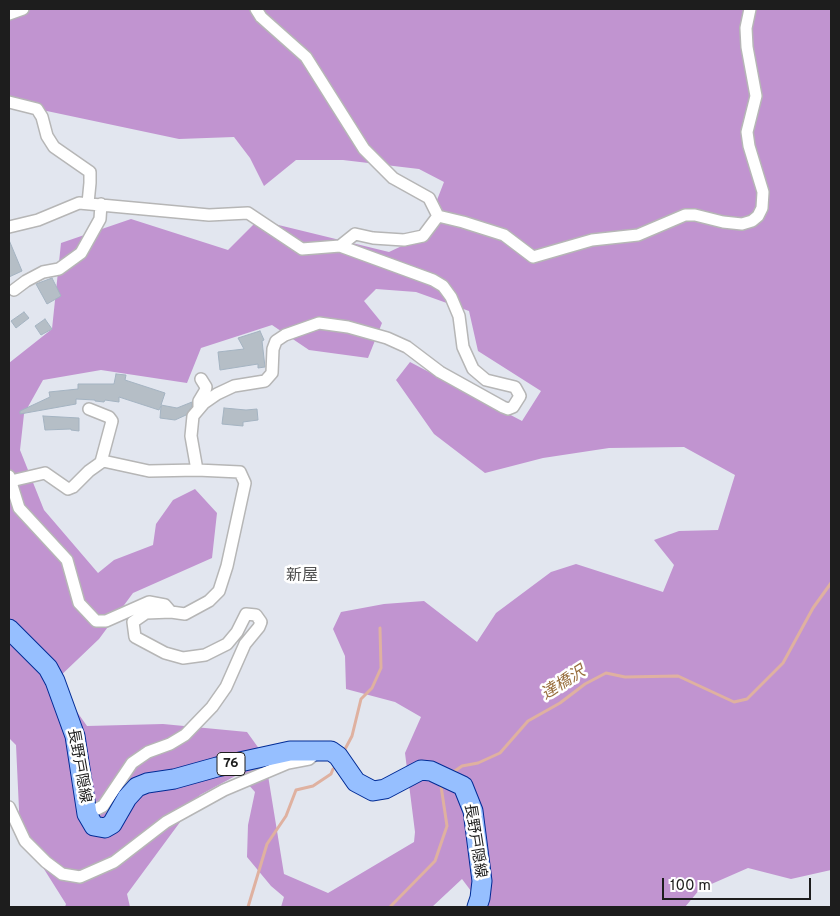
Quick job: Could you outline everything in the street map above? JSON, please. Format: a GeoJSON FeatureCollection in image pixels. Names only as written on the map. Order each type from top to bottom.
{"type":"FeatureCollection","features":[{"type":"Feature","properties":{"kind":"main road","name":"長野戸隠線"},"geometry":{"type":"LineString","coordinates":[[9,630],[48,668],[55,681],[75,736],[86,814],[94,826],[105,828],[112,824],[127,798],[136,787],[147,783],[174,780],[217,767],[290,751],[331,751],[338,756],[356,782],[373,791],[385,789],[421,770],[431,770],[463,786],[472,811],[482,881],[477,907]]}},
{"type":"Feature","properties":{"kind":"street"},"geometry":{"type":"LineString","coordinates":[[9,14],[23,9]]}},
{"type":"Feature","properties":{"kind":"street"},"geometry":{"type":"LineString","coordinates":[[256,9],[261,17],[306,57],[364,149],[393,178],[429,198],[438,216]]}},
{"type":"Feature","properties":{"kind":"street"},"geometry":{"type":"LineString","coordinates":[[438,216],[504,235],[533,258],[592,240],[638,235],[685,215],[695,215],[706,219],[742,224],[752,221],[758,216],[762,208],[763,192],[749,146],[747,132],[756,96],[747,47],[746,28],[750,9]]}},
{"type":"Feature","properties":{"kind":"street"},"geometry":{"type":"LineString","coordinates":[[9,102],[37,109],[42,117],[47,136],[54,147],[90,172],[88,203]]}},
{"type":"Feature","properties":{"kind":"street"},"geometry":{"type":"LineString","coordinates":[[9,227],[38,220],[79,203],[209,215],[248,213],[302,249],[340,246],[433,280],[443,286],[451,297],[459,316],[463,347],[473,368],[486,380],[515,387],[520,396],[513,407],[503,407],[440,372],[407,347],[386,338],[348,327],[319,323],[285,335],[276,341],[273,349],[272,373],[265,381],[234,386],[217,394],[199,408],[193,416],[191,436],[197,470]]}},
{"type":"Feature","properties":{"kind":"street"},"geometry":{"type":"LineString","coordinates":[[12,292],[26,281],[43,272],[59,269],[81,253],[100,219],[101,204]]}},
{"type":"Feature","properties":{"kind":"street"},"geometry":{"type":"LineString","coordinates":[[340,246],[355,234],[373,238],[404,240],[423,236],[438,216]]}},
{"type":"Feature","properties":{"kind":"street"},"geometry":{"type":"LineString","coordinates":[[12,292],[29,287]]}},
{"type":"Feature","properties":{"kind":"street"},"geometry":{"type":"LineString","coordinates":[[199,408],[199,401],[206,387],[201,379]]}},
{"type":"Feature","properties":{"kind":"street"},"geometry":{"type":"LineString","coordinates":[[89,409],[112,421],[101,462]]}},
{"type":"Feature","properties":{"kind":"street"},"geometry":{"type":"LineString","coordinates":[[86,814],[103,806],[132,763],[148,752],[170,744],[185,735],[212,707],[226,687],[245,644],[261,622],[256,615],[246,614],[237,632],[227,644],[205,655],[183,658],[165,652],[134,637],[134,622],[146,613],[171,612],[185,614],[209,602],[219,591],[227,566],[246,483],[240,472],[197,470],[149,471],[103,461],[89,471],[73,487],[68,488],[45,473],[10,479],[19,508],[67,560],[78,603],[96,621],[106,621],[149,602],[165,604],[171,612]]}},
{"type":"Feature","properties":{"kind":"street"},"geometry":{"type":"LineString","coordinates":[[9,807],[26,841],[46,862],[62,874],[80,877],[114,862],[166,822],[224,790],[288,763],[309,759],[318,752]]}},
{"type":"Feature","properties":{"kind":"shaded area"},"geometry":{"type":"Polygon","coordinates":[[[9,9],[831,9],[831,870],[791,879],[748,868],[700,889],[685,907],[483,907],[462,879],[432,907],[281,907],[284,897],[271,886],[247,857],[248,825],[255,792],[239,774],[200,795],[127,894],[130,907],[65,907],[66,904],[20,831],[16,745],[9,738],[9,363],[52,329],[61,243],[131,219],[228,250],[258,220],[389,252],[423,236],[444,182],[419,169],[343,160],[296,160],[264,186],[250,158],[234,137],[179,139],[9,103],[9,9]],[[376,289],[364,301],[382,323],[368,358],[309,350],[272,325],[201,348],[187,383],[101,370],[43,380],[24,414],[20,450],[44,510],[98,573],[114,560],[153,545],[156,524],[173,500],[195,489],[217,513],[212,558],[133,593],[99,639],[55,681],[87,726],[163,724],[247,732],[265,757],[284,874],[328,893],[414,842],[415,832],[405,753],[421,717],[395,702],[346,689],[345,656],[333,629],[341,612],[384,604],[424,601],[477,642],[496,613],[551,572],[576,564],[663,592],[674,565],[654,540],[679,531],[718,530],[735,475],[684,447],[609,448],[543,458],[485,473],[434,434],[396,380],[410,362],[522,421],[541,391],[478,351],[469,311],[416,292],[376,289]]]}},
{"type":"Feature","properties":{"kind":"building"},"geometry":{"type":"Polygon","coordinates":[[[9,240],[22,271],[9,277],[9,240]]]}},
{"type":"Feature","properties":{"kind":"building"},"geometry":{"type":"Polygon","coordinates":[[[52,278],[61,296],[47,304],[36,284],[52,278]]]}},
{"type":"Feature","properties":{"kind":"building"},"geometry":{"type":"Polygon","coordinates":[[[24,312],[29,318],[16,328],[11,321],[24,312]]]}},
{"type":"Feature","properties":{"kind":"building"},"geometry":{"type":"Polygon","coordinates":[[[45,319],[52,329],[41,335],[35,326],[45,319]]]}},
{"type":"Feature","properties":{"kind":"building"},"geometry":{"type":"Polygon","coordinates":[[[260,331],[264,340],[262,341],[265,367],[258,368],[258,364],[220,370],[218,352],[244,349],[238,338],[260,331]]]}},
{"type":"Feature","properties":{"kind":"building"},"geometry":{"type":"Polygon","coordinates":[[[116,374],[126,375],[125,380],[165,393],[161,405],[177,408],[192,402],[192,406],[186,415],[175,420],[160,418],[161,406],[159,410],[119,397],[119,402],[76,399],[76,404],[20,414],[20,411],[50,397],[49,392],[78,389],[78,384],[114,384],[116,374]]]}},
{"type":"Feature","properties":{"kind":"building"},"geometry":{"type":"Polygon","coordinates":[[[224,408],[257,409],[258,420],[243,422],[243,426],[222,424],[224,408]]]}},
{"type":"Feature","properties":{"kind":"building"},"geometry":{"type":"Polygon","coordinates":[[[43,416],[79,418],[79,431],[71,429],[45,430],[43,416]]]}},
{"type":"Feature","properties":{"kind":"waterway","name":"達橋沢"},"geometry":{"type":"LineString","coordinates":[[452,773],[462,766],[478,763],[500,753],[528,721],[560,703],[585,684],[606,673],[625,677],[678,676],[734,702],[747,699],[783,663],[813,608],[831,583]]}},
{"type":"Feature","properties":{"kind":"waterway"},"geometry":{"type":"LineString","coordinates":[[343,753],[352,736],[361,699],[372,688],[381,668],[380,628]]}},
{"type":"Feature","properties":{"kind":"waterway"},"geometry":{"type":"LineString","coordinates":[[248,907],[267,844],[286,816],[296,790],[313,786],[331,774],[333,769]]}},
{"type":"Feature","properties":{"kind":"waterway","name":"達橋沢"},"geometry":{"type":"LineString","coordinates":[[390,907],[435,861],[447,826],[441,786],[443,784]]}},
{"type":"Feature","properties":{"kind":"district","name":"新屋"},"geometry":{"type":"Point","coordinates":[302,577]}}]}
